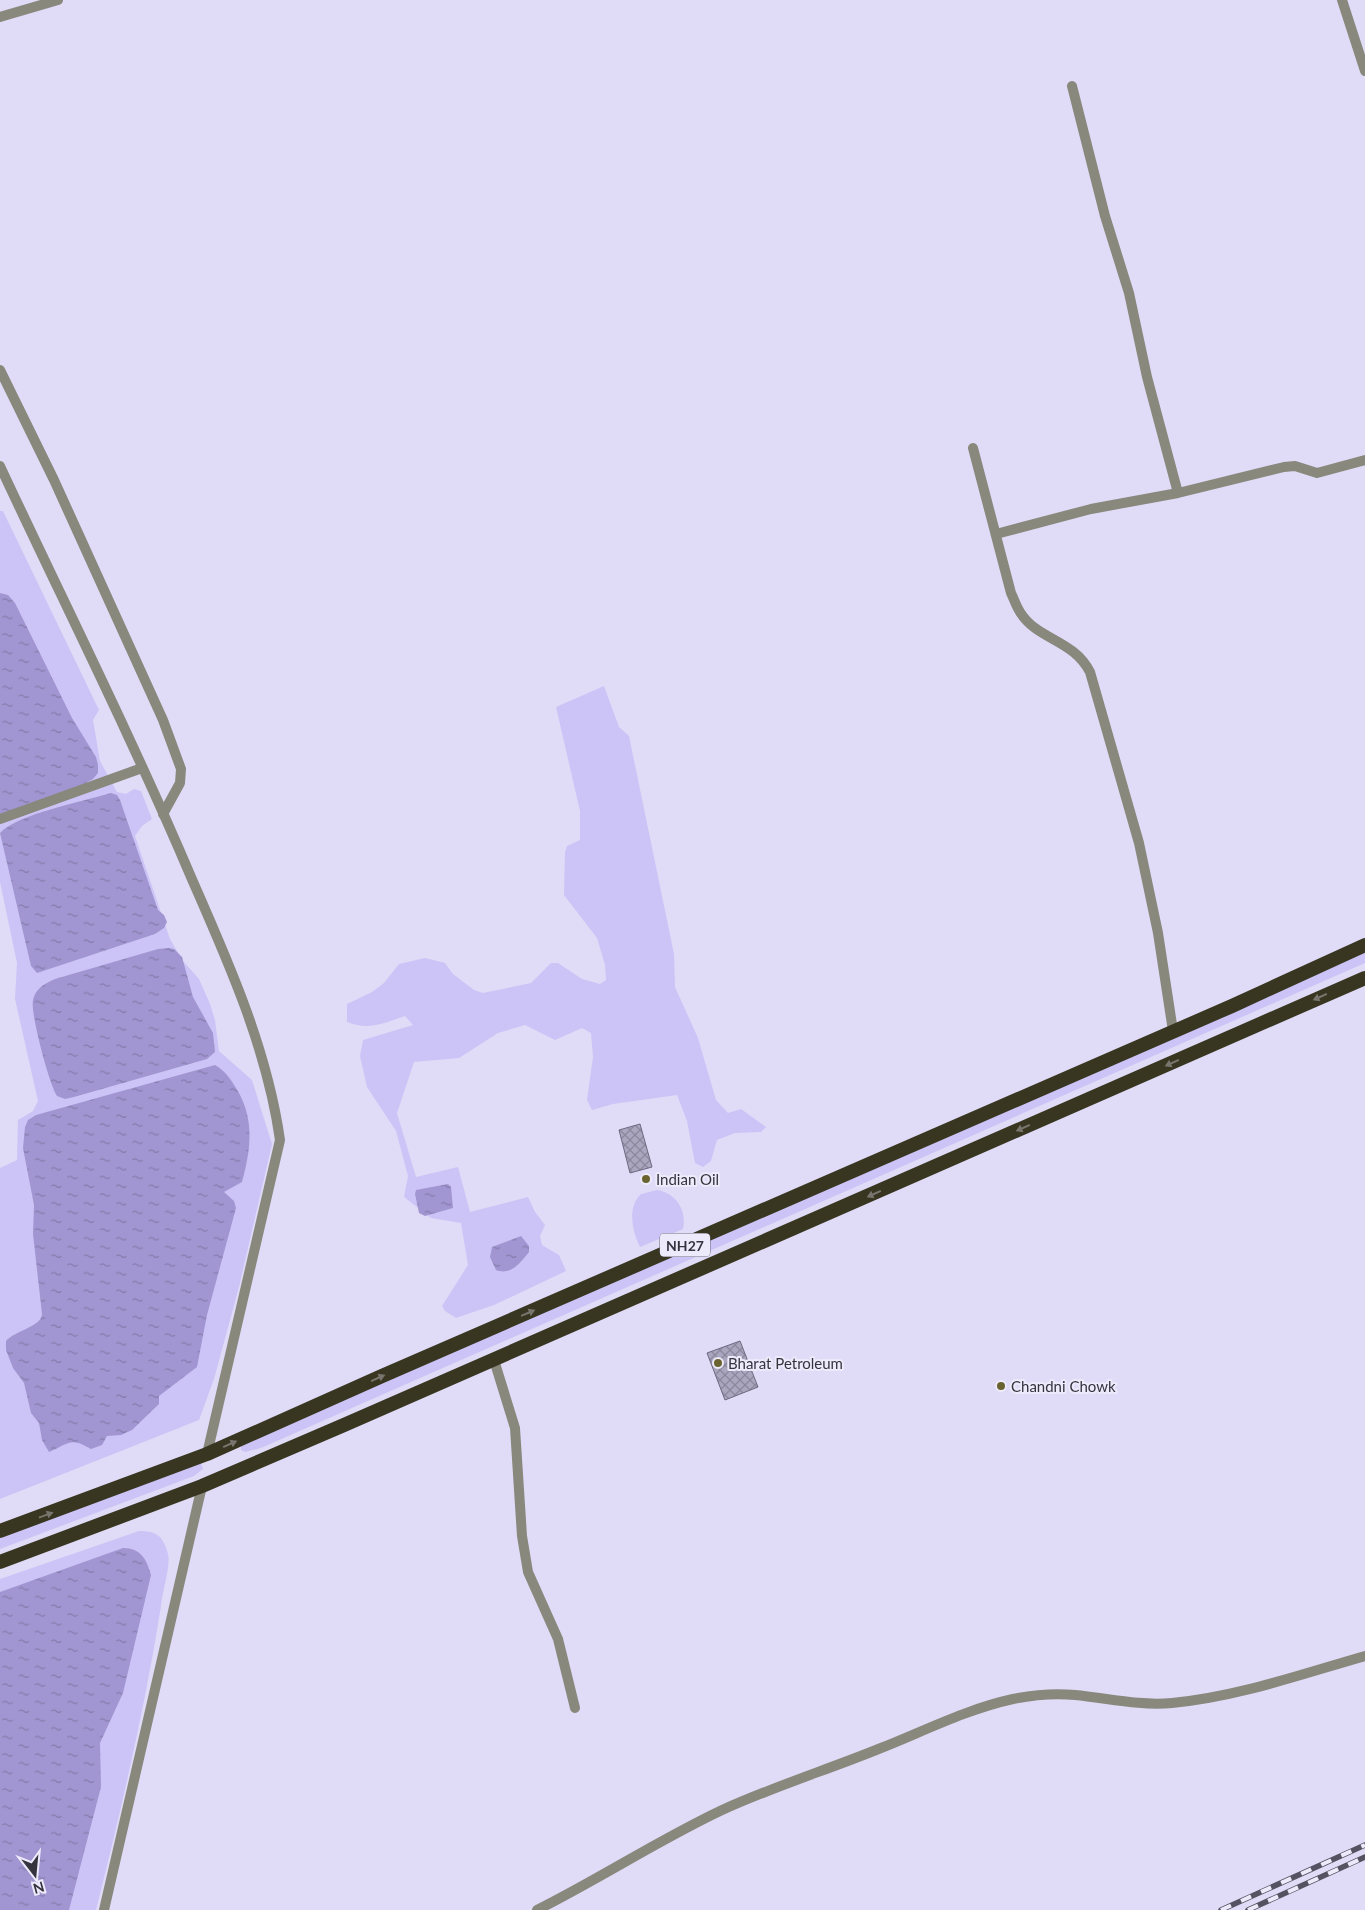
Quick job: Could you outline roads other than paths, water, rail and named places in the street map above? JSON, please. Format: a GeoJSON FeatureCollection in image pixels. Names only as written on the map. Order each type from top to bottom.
{"type":"FeatureCollection","features":[{"type":"Feature","properties":{"kind":"highway","name":"NH27"},"geometry":{"type":"LineString","coordinates":[[0,1531],[207,1454],[1174,1031],[1365,945]]}},
{"type":"Feature","properties":{"kind":"highway","name":"NH27"},"geometry":{"type":"LineString","coordinates":[[0,1562],[202,1486],[1365,978]]}},
{"type":"Feature","properties":{"kind":"street"},"geometry":{"type":"LineString","coordinates":[[0,17],[58,0]]}},
{"type":"Feature","properties":{"kind":"street"},"geometry":{"type":"LineString","coordinates":[[1342,0],[1365,71]]}},
{"type":"Feature","properties":{"kind":"street"},"geometry":{"type":"LineString","coordinates":[[1072,86],[1105,216],[1129,293],[1147,377],[1178,493]]}},
{"type":"Feature","properties":{"kind":"street"},"geometry":{"type":"LineString","coordinates":[[0,370],[54,480],[159,711],[181,769],[180,783],[163,814]]}},
{"type":"Feature","properties":{"kind":"street"},"geometry":{"type":"LineString","coordinates":[[973,448],[1011,593],[1020,612],[1029,623],[1053,640],[1068,646],[1085,662],[1090,672],[1139,843],[1158,933],[1174,1031]]}},
{"type":"Feature","properties":{"kind":"street"},"geometry":{"type":"LineString","coordinates":[[996,534],[1091,509],[1178,493],[1284,467],[1295,466],[1317,473],[1365,460]]}},
{"type":"Feature","properties":{"kind":"street"},"geometry":{"type":"LineString","coordinates":[[0,466],[142,768],[234,976],[274,1099],[280,1140],[207,1454]]}},
{"type":"Feature","properties":{"kind":"street"},"geometry":{"type":"LineString","coordinates":[[0,819],[142,768]]}},
{"type":"Feature","properties":{"kind":"street"},"geometry":{"type":"LineString","coordinates":[[494,1360],[514,1428],[522,1536],[528,1572],[558,1639],[576,1708]]}},
{"type":"Feature","properties":{"kind":"street"},"geometry":{"type":"LineString","coordinates":[[104,1910],[202,1486]]}},
{"type":"Feature","properties":{"kind":"street"},"geometry":{"type":"LineString","coordinates":[[537,1910],[670,1835],[720,1811],[766,1791],[861,1756],[958,1716],[1012,1699],[1072,1694],[1144,1704],[1172,1703],[1282,1680],[1365,1656]]}},
{"type":"Feature","properties":{"kind":"water"},"geometry":{"type":"Polygon","coordinates":[[[0,593],[8,595],[15,603],[72,718],[96,757],[98,773],[93,779],[80,786],[0,816],[0,593]]]}},
{"type":"Feature","properties":{"kind":"water"},"geometry":{"type":"Polygon","coordinates":[[[111,793],[117,795],[120,800],[158,910],[164,915],[167,922],[164,928],[155,934],[37,973],[31,966],[0,833],[9,826],[36,814],[111,793]]]}},
{"type":"Feature","properties":{"kind":"water"},"geometry":{"type":"Polygon","coordinates":[[[158,949],[174,949],[182,957],[193,997],[213,1033],[215,1052],[207,1059],[74,1097],[65,1099],[57,1096],[45,1064],[34,1018],[33,1000],[38,989],[55,979],[158,949]]]}},
{"type":"Feature","properties":{"kind":"water"},"geometry":{"type":"Polygon","coordinates":[[[215,1065],[229,1078],[242,1099],[249,1122],[250,1134],[248,1158],[242,1182],[224,1192],[234,1201],[236,1208],[207,1315],[197,1367],[159,1396],[159,1404],[132,1430],[121,1435],[107,1436],[102,1445],[91,1449],[74,1442],[49,1452],[42,1440],[39,1423],[31,1413],[24,1383],[13,1368],[6,1350],[6,1341],[10,1337],[33,1325],[41,1318],[42,1314],[33,1234],[34,1205],[23,1148],[25,1127],[28,1120],[36,1115],[215,1065]]]}},
{"type":"Feature","properties":{"kind":"water"},"geometry":{"type":"Polygon","coordinates":[[[448,1184],[451,1187],[453,1208],[425,1216],[419,1213],[415,1194],[416,1190],[448,1184]]]}},
{"type":"Feature","properties":{"kind":"water"},"geometry":{"type":"Polygon","coordinates":[[[521,1236],[529,1246],[529,1252],[511,1270],[496,1270],[490,1257],[492,1247],[521,1236]]]}},
{"type":"Feature","properties":{"kind":"water"},"geometry":{"type":"Polygon","coordinates":[[[123,1548],[139,1553],[145,1560],[151,1575],[123,1693],[100,1743],[101,1787],[69,1910],[0,1910],[0,1592],[123,1548]]]}},
{"type":"Feature","properties":{"kind":"railway"},"geometry":{"type":"LineString","coordinates":[[1221,1910],[1365,1845]]}},
{"type":"Feature","properties":{"kind":"railway"},"geometry":{"type":"LineString","coordinates":[[1248,1910],[1365,1857]]}},
{"type":"Feature","properties":{"kind":"place","name":"Indian Oil"},"geometry":{"type":"Point","coordinates":[646,1179]}},
{"type":"Feature","properties":{"kind":"place","name":"Bharat Petroleum"},"geometry":{"type":"Point","coordinates":[718,1363]}},
{"type":"Feature","properties":{"kind":"place","name":"Chandni Chowk"},"geometry":{"type":"Point","coordinates":[1001,1386]}}]}
